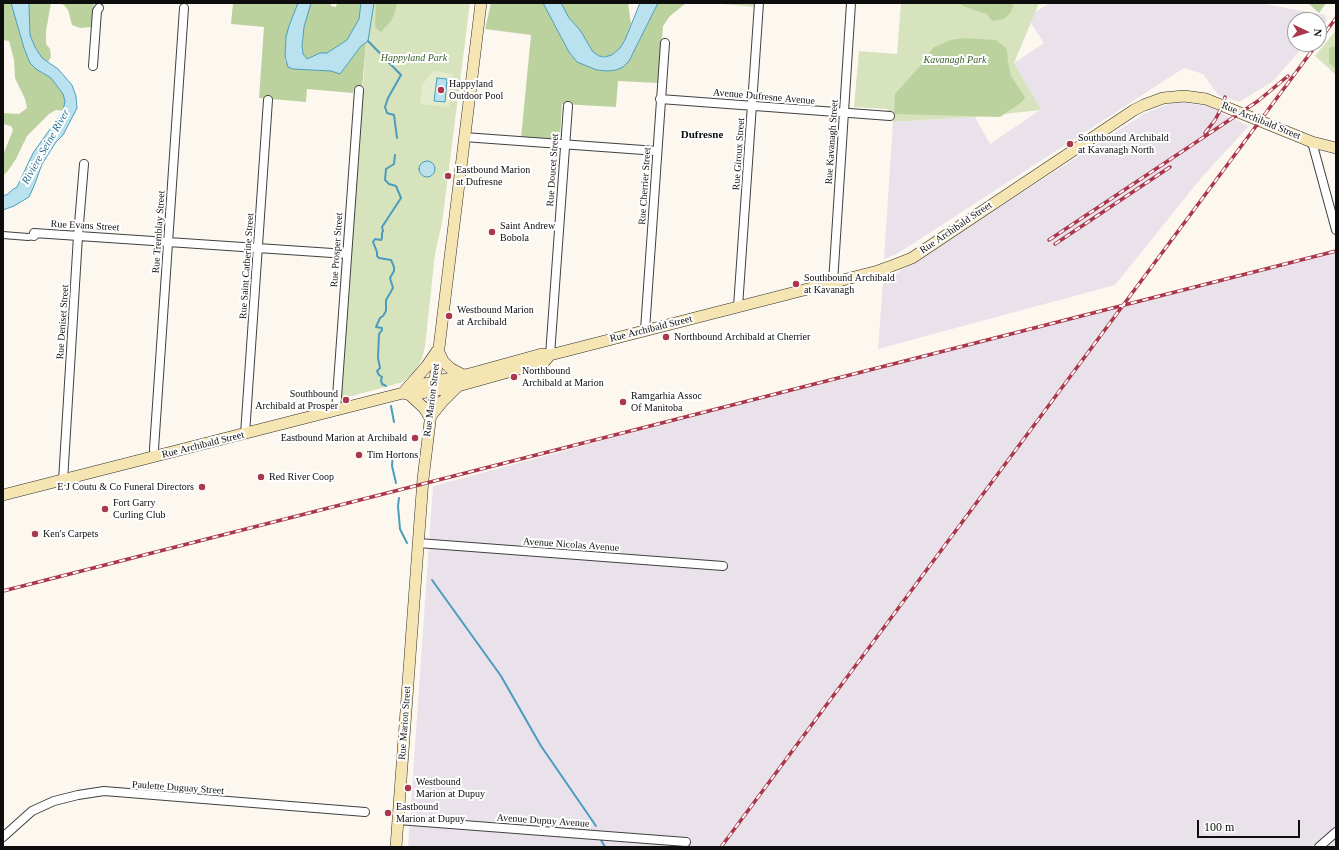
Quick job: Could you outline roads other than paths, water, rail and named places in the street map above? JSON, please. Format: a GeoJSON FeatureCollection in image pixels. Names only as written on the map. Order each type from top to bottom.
{"type":"FeatureCollection","features":[{"type":"Feature","properties":{"kind":"main road","name":"Rue Marion Street"},"geometry":{"type":"LineString","coordinates":[[396,847],[418,543],[430,418],[481,3]]}},
{"type":"Feature","properties":{"kind":"main road","name":"Rue Archibald Street"},"geometry":{"type":"LineString","coordinates":[[3,496],[434,386],[464,375],[542,354],[550,355],[878,271],[912,258],[1123,117],[1144,105],[1163,98],[1184,96],[1206,99],[1312,142],[1336,148]]}},
{"type":"Feature","properties":{"kind":"main road"},"geometry":{"type":"LineString","coordinates":[[438,349],[443,361],[450,368],[464,375]]}},
{"type":"Feature","properties":{"kind":"main road"},"geometry":{"type":"LineString","coordinates":[[438,349],[426,367],[405,393],[424,408],[430,418],[442,402],[458,386]]}},
{"type":"Feature","properties":{"kind":"main road","name":"Rue Archibald Street"},"geometry":{"type":"LineString","coordinates":[[434,386],[458,386],[544,362],[550,355]]}},
{"type":"Feature","properties":{"kind":"street","name":"Rue Giroux Street"},"geometry":{"type":"LineString","coordinates":[[738,307],[759,3]]}},
{"type":"Feature","properties":{"kind":"street","name":"Rue Kavanagh Street"},"geometry":{"type":"LineString","coordinates":[[833,283],[851,3]]}},
{"type":"Feature","properties":{"kind":"street"},"geometry":{"type":"LineString","coordinates":[[93,66],[97,11],[99,8]]}},
{"type":"Feature","properties":{"kind":"street","name":"Rue Tremblay Street"},"geometry":{"type":"LineString","coordinates":[[155,457],[154,449],[184,8]]}},
{"type":"Feature","properties":{"kind":"street","name":"Rue Cherrier Street"},"geometry":{"type":"LineString","coordinates":[[645,330],[665,43]]}},
{"type":"Feature","properties":{"kind":"street","name":"Rue Prosper Street"},"geometry":{"type":"LineString","coordinates":[[336,411],[359,90]]}},
{"type":"Feature","properties":{"kind":"street","name":"Rue Saint Catherine Street"},"geometry":{"type":"LineString","coordinates":[[245,434],[268,100]]}},
{"type":"Feature","properties":{"kind":"street","name":"Avenue Dufresne Avenue"},"geometry":{"type":"LineString","coordinates":[[660,100],[890,116]]}},
{"type":"Feature","properties":{"kind":"street","name":"Rue Doucet Street"},"geometry":{"type":"LineString","coordinates":[[550,355],[568,106]]}},
{"type":"Feature","properties":{"kind":"street"},"geometry":{"type":"LineString","coordinates":[[464,138],[657,151]]}},
{"type":"Feature","properties":{"kind":"street"},"geometry":{"type":"LineString","coordinates":[[1312,142],[1336,230]]}},
{"type":"Feature","properties":{"kind":"street","name":"Rue Deniset Street"},"geometry":{"type":"LineString","coordinates":[[63,481],[78,236],[84,164]]}},
{"type":"Feature","properties":{"kind":"street","name":"Rue Evans Street"},"geometry":{"type":"LineString","coordinates":[[3,235],[28,237],[34,236],[34,233],[347,254]]}},
{"type":"Feature","properties":{"kind":"street","name":"Avenue Nicolas Avenue"},"geometry":{"type":"LineString","coordinates":[[418,543],[723,566]]}},
{"type":"Feature","properties":{"kind":"street","name":"Paulette Duguay Street"},"geometry":{"type":"LineString","coordinates":[[3,837],[32,811],[54,802],[78,795],[104,791],[365,812]]}},
{"type":"Feature","properties":{"kind":"street","name":"Avenue Dupuy Avenue"},"geometry":{"type":"LineString","coordinates":[[398,820],[686,842]]}},
{"type":"Feature","properties":{"kind":"street"},"geometry":{"type":"LineString","coordinates":[[1319,847],[1336,832]]}},
{"type":"Feature","properties":{"kind":"water","name":"Rivière Seine River"},"geometry":{"type":"Polygon","coordinates":[[[11,3],[29,3],[30,35],[35,47],[42,58],[58,69],[72,85],[76,96],[77,108],[63,135],[56,142],[42,164],[29,197],[14,206],[3,210],[3,196],[17,187],[33,153],[63,111],[65,101],[63,94],[51,78],[36,69],[30,63],[11,3]]]}},
{"type":"Feature","properties":{"kind":"water"},"geometry":{"type":"Polygon","coordinates":[[[298,3],[311,3],[304,27],[302,46],[303,54],[307,59],[320,53],[327,53],[347,40],[359,19],[361,3],[374,3],[368,41],[361,46],[340,74],[331,71],[293,69],[288,67],[285,56],[286,37],[298,3]]]}},
{"type":"Feature","properties":{"kind":"water"},"geometry":{"type":"Polygon","coordinates":[[[543,3],[561,3],[569,18],[580,30],[593,52],[604,57],[612,55],[620,48],[625,40],[640,3],[658,3],[629,61],[623,67],[616,70],[607,71],[597,70],[577,62],[569,52],[543,3]]]}},
{"type":"Feature","properties":{"kind":"water","name":"Happyland Outdoor Pool"},"geometry":{"type":"Polygon","coordinates":[[[437,78],[447,79],[445,102],[434,101],[437,78]]]}},
{"type":"Feature","properties":{"kind":"water"},"geometry":{"type":"Polygon","coordinates":[[[427,161],[433,163],[435,169],[433,175],[427,177],[421,175],[419,169],[421,163],[427,161]]]}},
{"type":"Feature","properties":{"kind":"waterway"},"geometry":{"type":"LineString","coordinates":[[368,41],[401,75],[388,98],[385,107],[387,113],[394,115],[397,138]]}},
{"type":"Feature","properties":{"kind":"waterway"},"geometry":{"type":"LineString","coordinates":[[386,386],[382,384],[382,377],[377,371],[380,368],[378,358],[379,334],[382,328],[376,327],[380,318],[386,311],[386,300],[393,288],[390,278],[394,271],[394,267],[391,260],[379,258],[377,256],[373,242],[375,239],[381,240],[383,231],[382,227],[401,198],[396,186],[389,184],[385,180],[386,169],[394,164],[395,155]]}},
{"type":"Feature","properties":{"kind":"waterway"},"geometry":{"type":"LineString","coordinates":[[391,406],[394,422]]}},
{"type":"Feature","properties":{"kind":"waterway"},"geometry":{"type":"LineString","coordinates":[[393,451],[392,466],[396,483]]}},
{"type":"Feature","properties":{"kind":"waterway"},"geometry":{"type":"LineString","coordinates":[[399,498],[398,506],[400,529],[407,543]]}},
{"type":"Feature","properties":{"kind":"waterway"},"geometry":{"type":"LineString","coordinates":[[432,580],[501,676],[541,746],[596,826]]}},
{"type":"Feature","properties":{"kind":"waterway"},"geometry":{"type":"LineString","coordinates":[[601,840],[605,847]]}},
{"type":"Feature","properties":{"kind":"railway"},"geometry":{"type":"LineString","coordinates":[[1327,30],[1336,18]]}},
{"type":"Feature","properties":{"kind":"railway"},"geometry":{"type":"LineString","coordinates":[[721,847],[1311,52]]}},
{"type":"Feature","properties":{"kind":"railway"},"geometry":{"type":"LineString","coordinates":[[1049,240],[1258,101],[1288,76]]}},
{"type":"Feature","properties":{"kind":"railway"},"geometry":{"type":"LineString","coordinates":[[1205,133],[1215,120],[1223,105],[1225,97]]}},
{"type":"Feature","properties":{"kind":"railway"},"geometry":{"type":"LineString","coordinates":[[1055,244],[1170,167]]}},
{"type":"Feature","properties":{"kind":"railway"},"geometry":{"type":"LineString","coordinates":[[3,591],[1336,251]]}},
{"type":"Feature","properties":{"kind":"place","name":"Happyland Outdoor Pool"},"geometry":{"type":"Point","coordinates":[441,90]}},
{"type":"Feature","properties":{"kind":"place","name":"Southbound Archibald at Kavanagh North"},"geometry":{"type":"Point","coordinates":[1070,144]}},
{"type":"Feature","properties":{"kind":"place","name":"Eastbound Marion at Dufresne"},"geometry":{"type":"Point","coordinates":[448,176]}},
{"type":"Feature","properties":{"kind":"place","name":"Saint Andrew Bobola"},"geometry":{"type":"Point","coordinates":[492,232]}},
{"type":"Feature","properties":{"kind":"place","name":"Southbound Archibald at Kavanagh"},"geometry":{"type":"Point","coordinates":[796,284]}},
{"type":"Feature","properties":{"kind":"place","name":"Westbound Marion at Archibald"},"geometry":{"type":"Point","coordinates":[449,316]}},
{"type":"Feature","properties":{"kind":"place","name":"Northbound Archibald at Cherrier"},"geometry":{"type":"Point","coordinates":[666,337]}},
{"type":"Feature","properties":{"kind":"place","name":"Northbound Archibald at Marion"},"geometry":{"type":"Point","coordinates":[514,377]}},
{"type":"Feature","properties":{"kind":"place","name":"Southbound Archibald at Prosper"},"geometry":{"type":"Point","coordinates":[346,400]}},
{"type":"Feature","properties":{"kind":"place","name":"Ramgarhia Assoc Of Manitoba"},"geometry":{"type":"Point","coordinates":[623,402]}},
{"type":"Feature","properties":{"kind":"place","name":"Eastbound Marion at Archibald"},"geometry":{"type":"Point","coordinates":[415,438]}},
{"type":"Feature","properties":{"kind":"place","name":"Tim Hortons"},"geometry":{"type":"Point","coordinates":[359,455]}},
{"type":"Feature","properties":{"kind":"place","name":"Red River Coop"},"geometry":{"type":"Point","coordinates":[261,477]}},
{"type":"Feature","properties":{"kind":"place","name":"E J Coutu & Co Funeral Directors"},"geometry":{"type":"Point","coordinates":[202,487]}},
{"type":"Feature","properties":{"kind":"place","name":"Fort Garry Curling Club"},"geometry":{"type":"Point","coordinates":[105,509]}},
{"type":"Feature","properties":{"kind":"place","name":"Ken's Carpets"},"geometry":{"type":"Point","coordinates":[35,534]}},
{"type":"Feature","properties":{"kind":"place","name":"Westbound Marion at Dupuy"},"geometry":{"type":"Point","coordinates":[408,788]}},
{"type":"Feature","properties":{"kind":"place","name":"Eastbound Marion at Dupuy"},"geometry":{"type":"Point","coordinates":[388,813]}},
{"type":"Feature","properties":{"kind":"district","name":"Dufresne"},"geometry":{"type":"Point","coordinates":[702,135]}},
{"type":"Feature","properties":{"kind":"park label","name":"Happyland Park"},"geometry":{"type":"Point","coordinates":[414,58]}},
{"type":"Feature","properties":{"kind":"park label","name":"Kavanagh Park"},"geometry":{"type":"Point","coordinates":[955,60]}}]}
